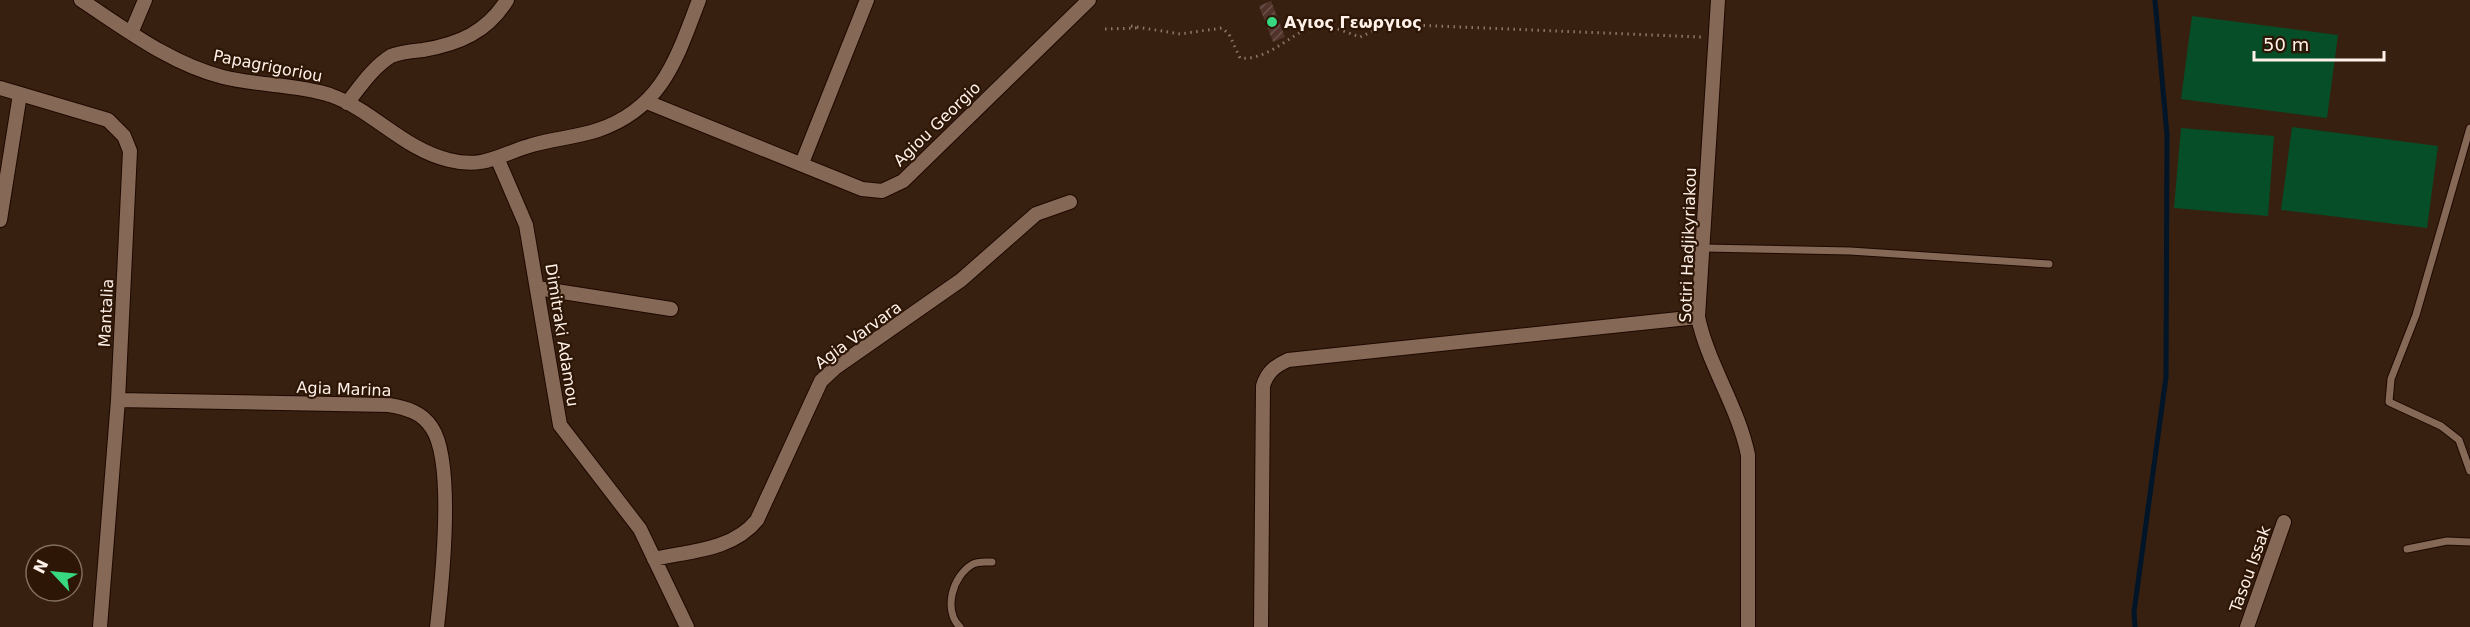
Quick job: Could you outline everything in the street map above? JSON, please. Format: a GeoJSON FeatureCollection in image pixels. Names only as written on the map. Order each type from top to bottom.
{"type":"FeatureCollection","features":[{"type":"Feature","properties":{"kind":"street","name":"Papagrigoriou"},"geometry":{"type":"LineString","coordinates":[[81,0],[131,33],[199,69],[234,79],[315,91],[347,103],[398,138],[423,151],[450,160],[465,162],[498,160]]}},
{"type":"Feature","properties":{"kind":"street"},"geometry":{"type":"LineString","coordinates":[[131,33],[145,0]]}},
{"type":"Feature","properties":{"kind":"street"},"geometry":{"type":"LineString","coordinates":[[347,103],[377,67],[393,55],[444,46],[470,37],[489,23],[507,0]]}},
{"type":"Feature","properties":{"kind":"street"},"geometry":{"type":"LineString","coordinates":[[498,160],[525,147],[606,127],[647,102],[664,82],[673,66],[699,0]]}},
{"type":"Feature","properties":{"kind":"street"},"geometry":{"type":"LineString","coordinates":[[802,163],[867,0]]}},
{"type":"Feature","properties":{"kind":"street","name":"Agiou Georgio"},"geometry":{"type":"LineString","coordinates":[[647,102],[862,189],[882,191],[903,181],[1089,0]]}},
{"type":"Feature","properties":{"kind":"street","name":"Sotiri Hadjikyriakou"},"geometry":{"type":"LineString","coordinates":[[1718,0],[1698,317],[1707,349],[1743,430],[1748,455],[1748,627]]}},
{"type":"Feature","properties":{"kind":"street","name":"Mantalia"},"geometry":{"type":"LineString","coordinates":[[0,88],[108,120],[124,136],[130,151],[118,400],[100,627]]}},
{"type":"Feature","properties":{"kind":"street"},"geometry":{"type":"LineString","coordinates":[[0,220],[20,94]]}},
{"type":"Feature","properties":{"kind":"street","name":"Dimitraki Adamou"},"geometry":{"type":"LineString","coordinates":[[498,160],[526,225],[560,425],[640,529],[687,627]]}},
{"type":"Feature","properties":{"kind":"street","name":"Agia Varvara"},"geometry":{"type":"LineString","coordinates":[[654,559],[735,540],[747,532],[757,520],[821,381],[961,280],[1036,214],[1070,202]]}},
{"type":"Feature","properties":{"kind":"street"},"geometry":{"type":"LineString","coordinates":[[537,288],[671,309]]}},
{"type":"Feature","properties":{"kind":"street"},"geometry":{"type":"LineString","coordinates":[[1261,627],[1263,386],[1266,378],[1278,364],[1288,360],[1698,317]]}},
{"type":"Feature","properties":{"kind":"street","name":"Agia Marina"},"geometry":{"type":"LineString","coordinates":[[118,400],[389,405],[414,411],[422,417],[437,437],[442,456],[444,495],[437,627]]}},
{"type":"Feature","properties":{"kind":"street","name":"Tasou Issak"},"geometry":{"type":"LineString","coordinates":[[2247,627],[2284,522]]}},
{"type":"Feature","properties":{"kind":"lane"},"geometry":{"type":"LineString","coordinates":[[2470,128],[2416,315],[2391,379],[2389,402],[2441,426],[2459,440],[2470,471]]}},
{"type":"Feature","properties":{"kind":"lane"},"geometry":{"type":"LineString","coordinates":[[1703,248],[1850,251],[2049,264]]}},
{"type":"Feature","properties":{"kind":"lane"},"geometry":{"type":"LineString","coordinates":[[2407,549],[2447,541],[2470,542]]}},
{"type":"Feature","properties":{"kind":"lane"},"geometry":{"type":"LineString","coordinates":[[960,627],[951,618],[949,606],[959,576],[974,563],[992,562]]}},
{"type":"Feature","properties":{"kind":"path"},"geometry":{"type":"LineString","coordinates":[[1131,26],[1180,34],[1222,28],[1229,34],[1240,58],[1250,59],[1291,41],[1304,29],[1322,25],[1359,37],[1389,24],[1715,37]]}},
{"type":"Feature","properties":{"kind":"path"},"geometry":{"type":"LineString","coordinates":[[1105,28],[1139,28]]}},
{"type":"Feature","properties":{"kind":"green space"},"geometry":{"type":"Polygon","coordinates":[[[2192,16],[2338,35],[2327,118],[2181,99],[2192,16]]]}},
{"type":"Feature","properties":{"kind":"green space"},"geometry":{"type":"Polygon","coordinates":[[[2292,127],[2438,146],[2427,228],[2281,210],[2292,127]]]}},
{"type":"Feature","properties":{"kind":"green space"},"geometry":{"type":"Polygon","coordinates":[[[2181,128],[2274,136],[2268,216],[2174,208],[2181,128]]]}},
{"type":"Feature","properties":{"kind":"building","name":"Αγιος Γεωργιος"},"geometry":{"type":"Polygon","coordinates":[[[1271,1],[1285,37],[1273,42],[1259,6],[1271,1]]]}},
{"type":"Feature","properties":{"kind":"waterway"},"geometry":{"type":"LineString","coordinates":[[2135,627],[2134,612],[2166,377],[2167,135],[2155,0]]}},
{"type":"Feature","properties":{"kind":"place","name":"Αγιος Γεωργιος"},"geometry":{"type":"Point","coordinates":[1272,22]}}]}
